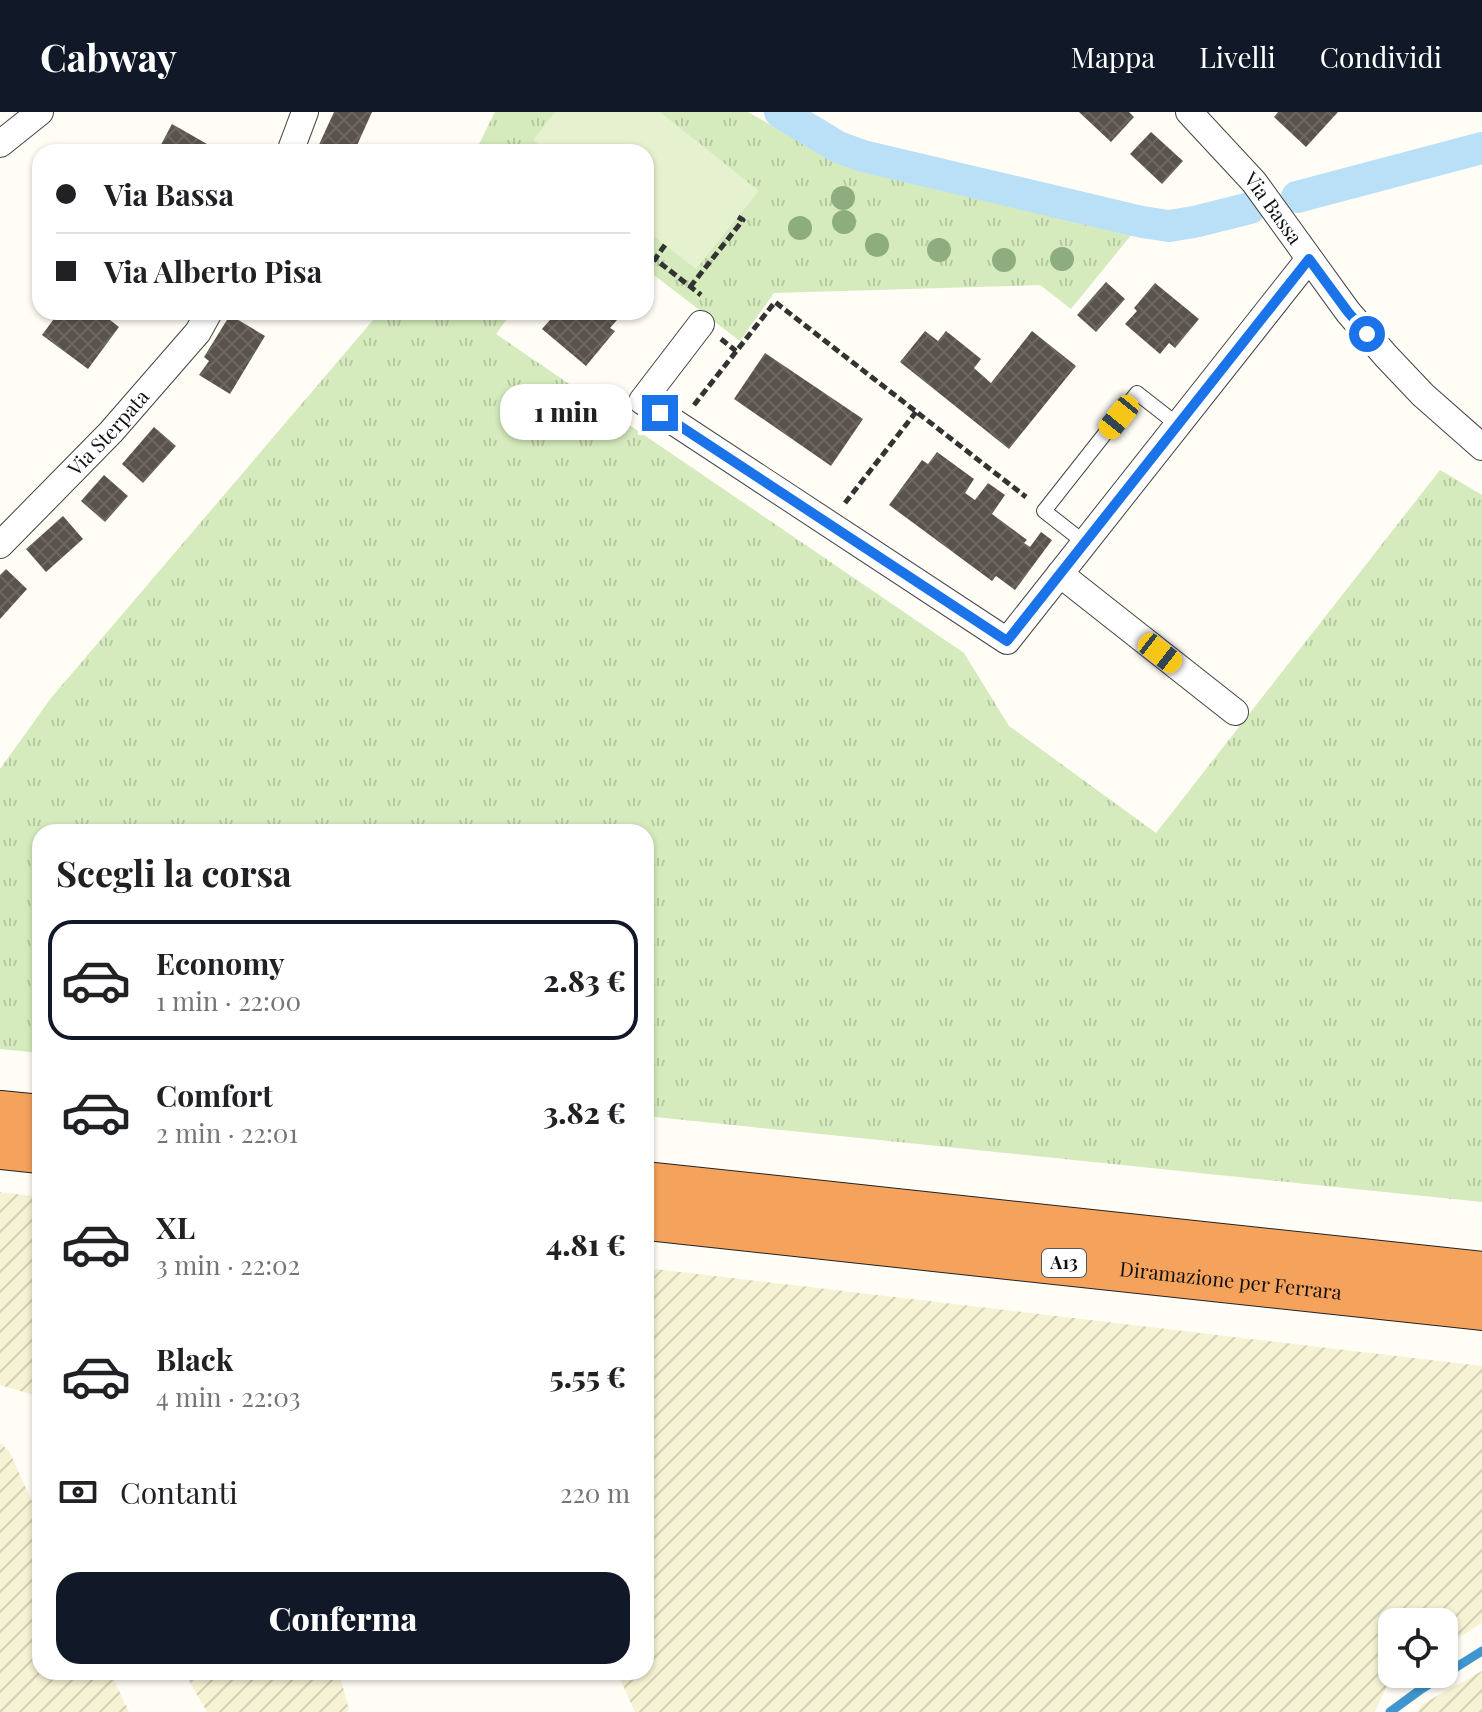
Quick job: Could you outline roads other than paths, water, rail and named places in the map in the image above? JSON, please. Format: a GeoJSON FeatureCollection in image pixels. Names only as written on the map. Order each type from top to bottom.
{"type":"FeatureCollection","features":[{"type":"Feature","properties":{"kind":"highway"},"geometry":{"type":"LineString","coordinates":[[0,1113],[32,1116]]}},
{"type":"Feature","properties":{"kind":"highway"},"geometry":{"type":"LineString","coordinates":[[0,1147],[32,1150]]}},
{"type":"Feature","properties":{"kind":"highway","name":"Diramazione per Ferrara"},"geometry":{"type":"LineString","coordinates":[[654,1185],[1482,1274]]}},
{"type":"Feature","properties":{"kind":"highway","name":"Diramazione per Ferrara"},"geometry":{"type":"LineString","coordinates":[[654,1219],[1482,1308]]}},
{"type":"Feature","properties":{"kind":"street"},"geometry":{"type":"LineString","coordinates":[[0,144],[40,112]]}},
{"type":"Feature","properties":{"kind":"street"},"geometry":{"type":"LineString","coordinates":[[293,144],[305,112]]}},
{"type":"Feature","properties":{"kind":"street","name":"Via Bassa"},"geometry":{"type":"LineString","coordinates":[[1189,112],[1254,182],[1348,312],[1386,356],[1423,395],[1482,447]]}},
{"type":"Feature","properties":{"kind":"street"},"geometry":{"type":"LineString","coordinates":[[701,324],[642,401],[1007,641],[1309,259]]}},
{"type":"Feature","properties":{"kind":"street","name":"Via Sterpata"},"geometry":{"type":"LineString","coordinates":[[0,545],[111,432],[198,332],[205,320]]}},
{"type":"Feature","properties":{"kind":"street"},"geometry":{"type":"LineString","coordinates":[[1060,574],[1235,712]]}},
{"type":"Feature","properties":{"kind":"lane"},"geometry":{"type":"LineString","coordinates":[[1085,543],[1044,511],[1137,393],[1178,425]]}},
{"type":"Feature","properties":{"kind":"waterway"},"geometry":{"type":"LineString","coordinates":[[780,112],[838,147],[863,156],[1142,222],[1169,226],[1250,208]]}},
{"type":"Feature","properties":{"kind":"waterway"},"geometry":{"type":"LineString","coordinates":[[1297,197],[1482,148]]}},
{"type":"Feature","properties":{"kind":"waterway"},"geometry":{"type":"LineString","coordinates":[[1390,1712],[1482,1651]]}}]}
